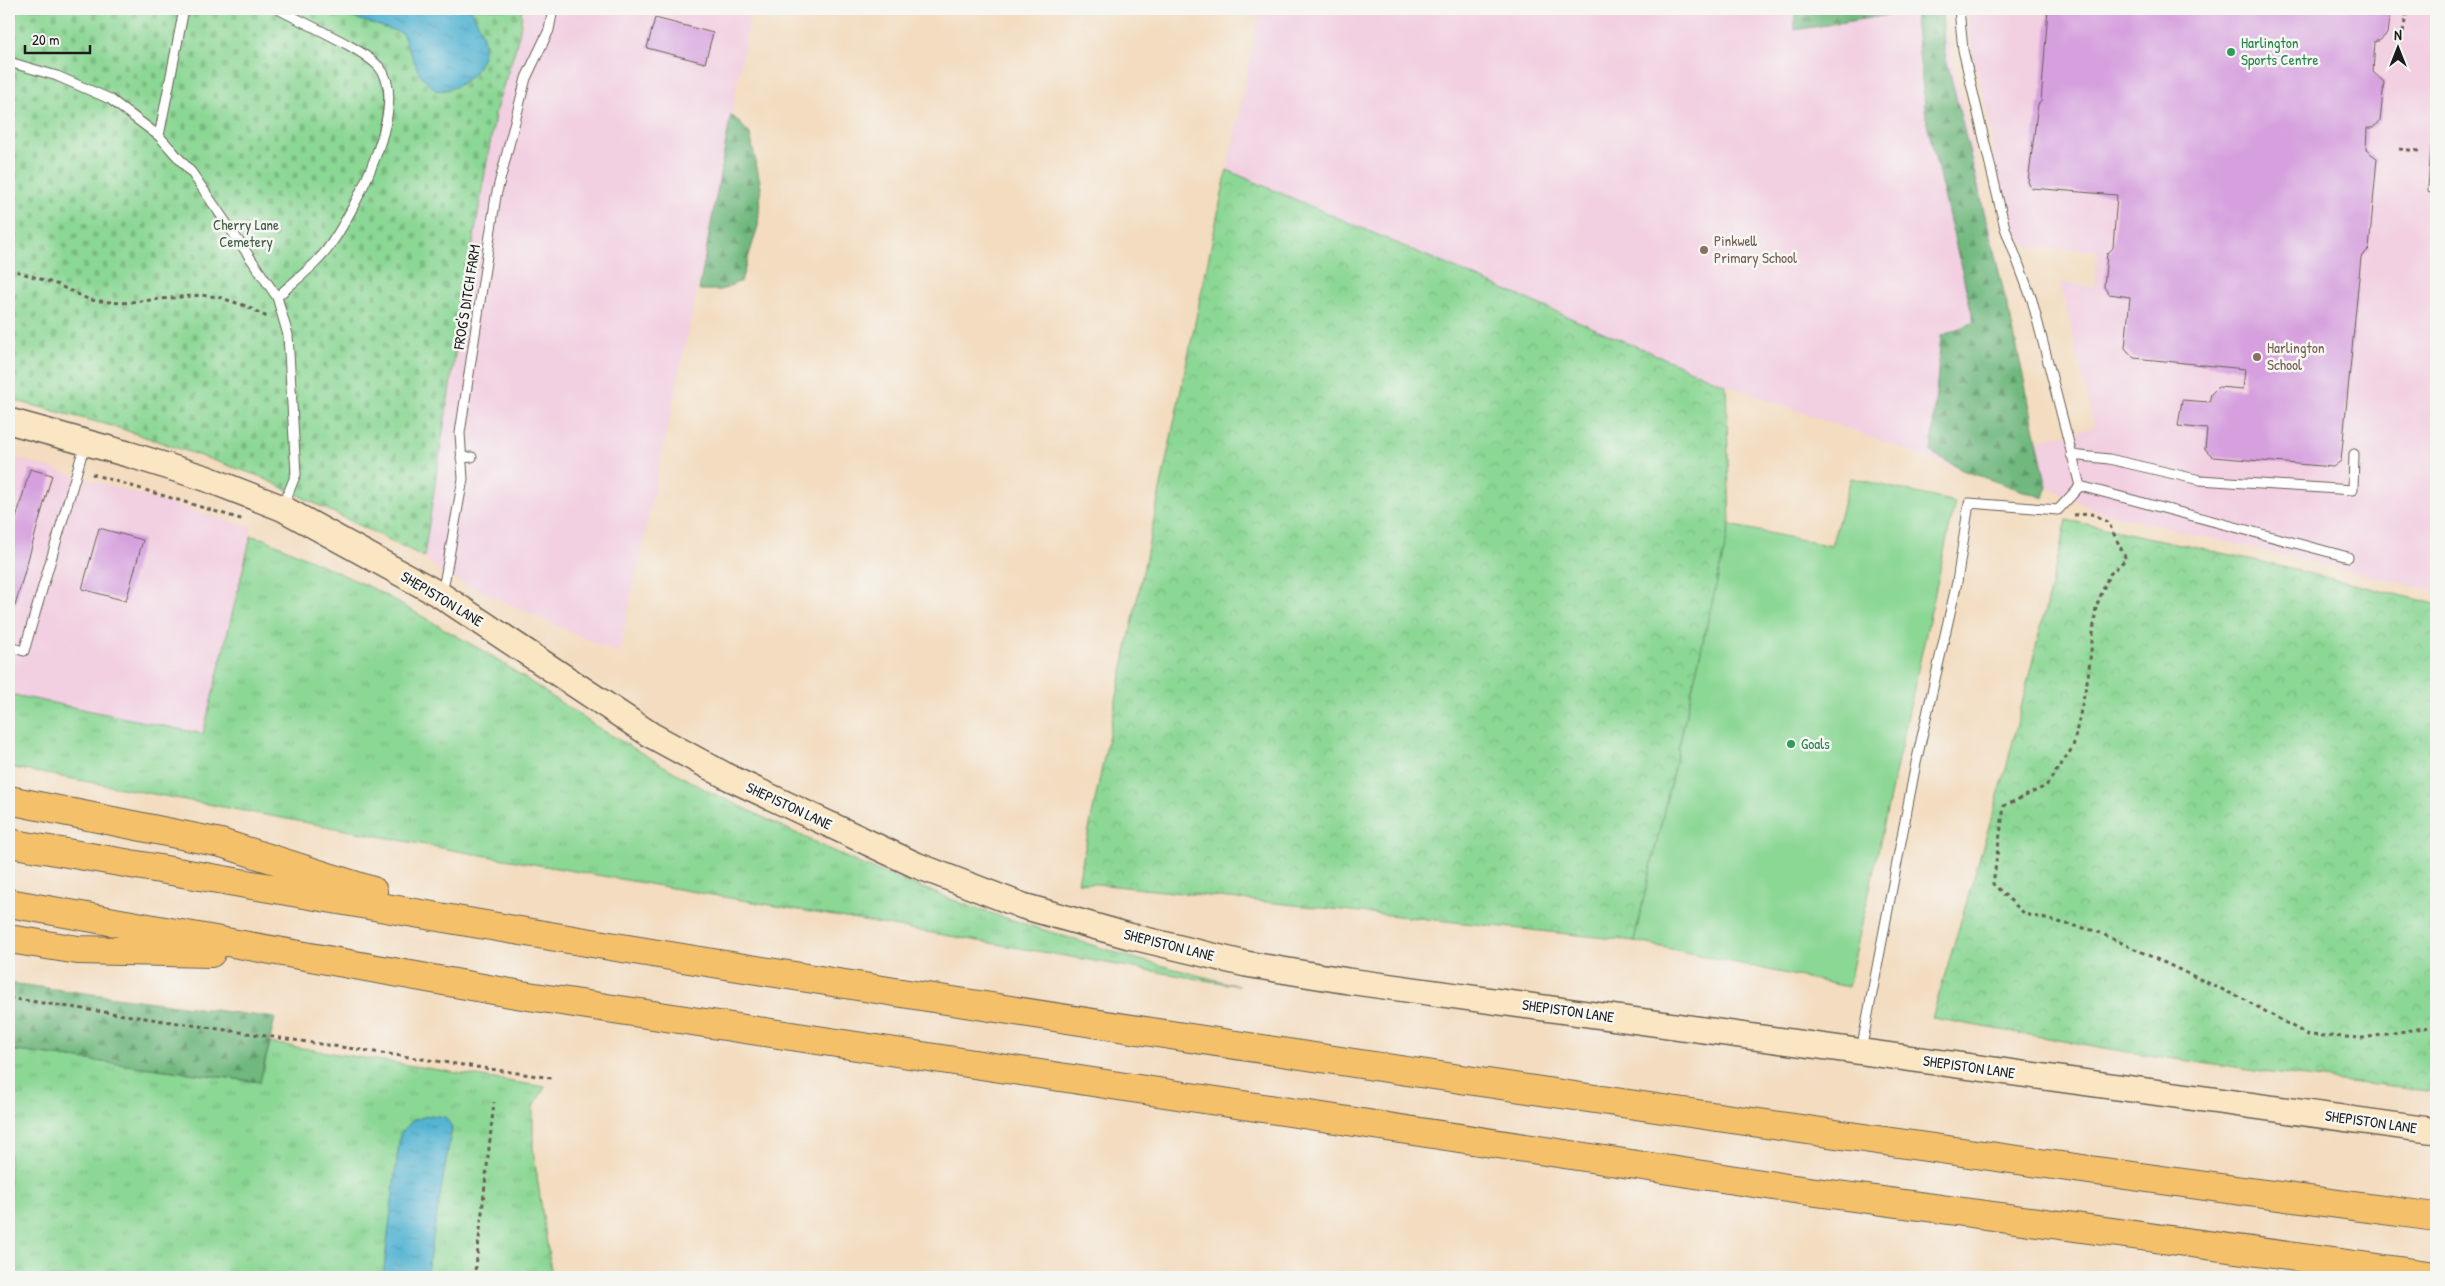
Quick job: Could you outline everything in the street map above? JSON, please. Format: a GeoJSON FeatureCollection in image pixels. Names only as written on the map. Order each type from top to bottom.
{"type":"FeatureCollection","features":[{"type":"Feature","properties":{"kind":"highway"},"geometry":{"type":"LineString","coordinates":[[9,800],[221,842],[472,922]]}},
{"type":"Feature","properties":{"kind":"highway"},"geometry":{"type":"LineString","coordinates":[[9,842],[472,922],[1115,1027],[1680,1112],[2436,1217]]}},
{"type":"Feature","properties":{"kind":"highway"},"geometry":{"type":"LineString","coordinates":[[9,903],[522,995],[1794,1189],[2436,1276]]}},
{"type":"Feature","properties":{"kind":"highway"},"geometry":{"type":"LineString","coordinates":[[9,939],[78,950],[302,956]]}},
{"type":"Feature","properties":{"kind":"street","name":"SHEPISTON LANE"},"geometry":{"type":"LineString","coordinates":[[9,422],[86,442],[205,478],[282,508],[442,596],[651,735],[730,778],[916,865],[1023,906],[1129,936],[1246,964],[1348,981],[2436,1131]]}},
{"type":"Feature","properties":{"kind":"lane"},"geometry":{"type":"LineString","coordinates":[[159,136],[184,9]]}},
{"type":"Feature","properties":{"kind":"lane"},"geometry":{"type":"LineString","coordinates":[[277,297],[331,245],[372,169],[390,112],[387,88],[380,68],[354,49],[278,9]]}},
{"type":"Feature","properties":{"kind":"lane","name":"FROG'S DITCH FARM"},"geometry":{"type":"LineString","coordinates":[[442,596],[462,479],[460,433],[496,196],[526,78],[549,30],[553,9]]}},
{"type":"Feature","properties":{"kind":"lane"},"geometry":{"type":"LineString","coordinates":[[1959,9],[1963,50],[2005,228],[2032,300],[2080,486]]}},
{"type":"Feature","properties":{"kind":"lane"},"geometry":{"type":"LineString","coordinates":[[9,62],[57,76],[110,99],[159,136],[192,173],[277,297],[284,324],[292,374],[296,474],[282,508]]}},
{"type":"Feature","properties":{"kind":"lane"},"geometry":{"type":"LineString","coordinates":[[2436,148],[2433,189],[2436,189]]}},
{"type":"Feature","properties":{"kind":"lane"},"geometry":{"type":"LineString","coordinates":[[9,647],[24,651],[86,442]]}},
{"type":"Feature","properties":{"kind":"lane"},"geometry":{"type":"LineString","coordinates":[[2072,455],[2109,459],[2200,480],[2353,490],[2354,454]]}},
{"type":"Feature","properties":{"kind":"lane"},"geometry":{"type":"LineString","coordinates":[[461,458],[472,458]]}},
{"type":"Feature","properties":{"kind":"lane"},"geometry":{"type":"LineString","coordinates":[[1861,1053],[1916,763],[1957,582],[1969,503],[2058,510],[2080,486]]}},
{"type":"Feature","properties":{"kind":"lane"},"geometry":{"type":"LineString","coordinates":[[2080,486],[2348,557]]}},
{"type":"Feature","properties":{"kind":"path"},"geometry":{"type":"LineString","coordinates":[[2403,32],[2407,9]]}},
{"type":"Feature","properties":{"kind":"path"},"geometry":{"type":"LineString","coordinates":[[2399,149],[2436,153]]}},
{"type":"Feature","properties":{"kind":"path"},"geometry":{"type":"LineString","coordinates":[[9,269],[56,284],[90,300],[121,302],[201,295],[218,297],[246,306],[263,316],[284,324]]}},
{"type":"Feature","properties":{"kind":"path"},"geometry":{"type":"LineString","coordinates":[[100,477],[246,521]]}},
{"type":"Feature","properties":{"kind":"path"},"geometry":{"type":"LineString","coordinates":[[2058,510],[2075,516],[2093,514],[2108,522],[2126,559],[2110,575],[2096,607],[2088,677],[2073,747],[2046,786],[2004,806],[1993,884],[2025,914],[2096,931],[2245,1000],[2308,1035],[2364,1038],[2436,1026]]}},
{"type":"Feature","properties":{"kind":"path"},"geometry":{"type":"LineString","coordinates":[[9,998],[551,1078]]}},
{"type":"Feature","properties":{"kind":"path"},"geometry":{"type":"LineString","coordinates":[[470,1277],[476,1267],[494,1102]]}},
{"type":"Feature","properties":{"kind":"shaded area"},"geometry":{"type":"Polygon","coordinates":[[[521,9],[751,9],[709,234],[619,654],[442,573],[424,557],[458,324],[499,92],[523,22],[521,9]]]}},
{"type":"Feature","properties":{"kind":"shaded area","name":"Pinkwell Primary School"},"geometry":{"type":"Polygon","coordinates":[[[1260,9],[1941,9],[2013,329],[1962,470],[1726,385],[1227,170],[1260,9]]]}},
{"type":"Feature","properties":{"kind":"shaded area","name":"Harlington School"},"geometry":{"type":"Polygon","coordinates":[[[1971,9],[2436,9],[2436,592],[2101,512],[2047,487],[2037,441],[2094,427],[2060,282],[2094,287],[2098,251],[2031,247],[2019,242],[1997,171],[1985,103],[1972,51],[1968,26],[1971,9]]]}},
{"type":"Feature","properties":{"kind":"shaded area"},"geometry":{"type":"Polygon","coordinates":[[[9,456],[252,528],[203,735],[9,694],[9,456]]]}},
{"type":"Feature","properties":{"kind":"green space","name":"Cherry Lane Cemetery"},"geometry":{"type":"Polygon","coordinates":[[[9,9],[521,9],[516,46],[495,115],[424,557],[259,476],[116,427],[9,399],[9,9]]]}},
{"type":"Feature","properties":{"kind":"green space"},"geometry":{"type":"Polygon","coordinates":[[[1795,9],[1942,9],[1944,49],[2013,329],[2047,487],[2044,498],[1962,470],[1931,452],[1941,336],[1974,322],[1927,123],[1914,11],[1795,30],[1795,9]]]}},
{"type":"Feature","properties":{"kind":"green space"},"geometry":{"type":"Polygon","coordinates":[[[731,114],[750,134],[761,187],[758,226],[741,281],[721,290],[699,290],[731,114]]]}},
{"type":"Feature","properties":{"kind":"green space"},"geometry":{"type":"Polygon","coordinates":[[[1227,170],[1726,385],[1730,525],[1634,941],[1078,882],[1227,170]]]}},
{"type":"Feature","properties":{"kind":"green space","name":"Goals"},"geometry":{"type":"Polygon","coordinates":[[[1851,478],[1955,502],[1848,987],[1634,941],[1730,525],[1831,546],[1851,478]]]}},
{"type":"Feature","properties":{"kind":"green space"},"geometry":{"type":"Polygon","coordinates":[[[2067,520],[2254,560],[2436,604],[2436,1092],[2262,1072],[2122,1051],[1932,1018],[2006,769],[2067,520]]]}},
{"type":"Feature","properties":{"kind":"green space"},"geometry":{"type":"Polygon","coordinates":[[[251,536],[265,539],[374,589],[492,656],[597,727],[700,787],[858,863],[974,908],[1133,958],[1239,986],[458,851],[9,767],[9,694],[203,734],[251,536]]]}},
{"type":"Feature","properties":{"kind":"green space"},"geometry":{"type":"Polygon","coordinates":[[[9,983],[275,1018],[260,1082],[9,1050],[9,983]]]}},
{"type":"Feature","properties":{"kind":"green space"},"geometry":{"type":"Polygon","coordinates":[[[270,1043],[545,1087],[533,1107],[533,1150],[552,1277],[9,1277],[9,1050],[260,1082],[270,1043]]]}},
{"type":"Feature","properties":{"kind":"water"},"geometry":{"type":"Polygon","coordinates":[[[344,9],[471,9],[483,38],[484,49],[479,65],[474,73],[459,85],[443,90],[435,90],[419,73],[402,33],[351,17],[344,9]]]}},
{"type":"Feature","properties":{"kind":"water"},"geometry":{"type":"Polygon","coordinates":[[[431,1115],[445,1117],[452,1127],[426,1277],[383,1277],[400,1134],[413,1120],[431,1115]]]}},
{"type":"Feature","properties":{"kind":"building"},"geometry":{"type":"Polygon","coordinates":[[[2048,9],[2390,9],[2387,34],[2379,41],[2375,41],[2373,72],[2384,82],[2380,122],[2372,128],[2367,128],[2366,150],[2377,158],[2369,249],[2361,257],[2341,461],[2333,467],[2213,457],[2205,449],[2207,429],[2178,426],[2182,400],[2209,402],[2211,394],[2218,387],[2243,389],[2245,369],[2134,358],[2125,348],[2130,297],[2109,294],[2104,287],[2107,254],[2113,248],[2117,195],[2031,188],[2028,182],[2038,104],[2041,102],[2048,9]]]}},
{"type":"Feature","properties":{"kind":"building"},"geometry":{"type":"Polygon","coordinates":[[[655,18],[713,33],[705,63],[647,48],[655,18]]]}},
{"type":"Feature","properties":{"kind":"building"},"geometry":{"type":"Polygon","coordinates":[[[30,469],[52,475],[15,606],[9,605],[9,544],[30,469]]]}},
{"type":"Feature","properties":{"kind":"building"},"geometry":{"type":"Polygon","coordinates":[[[99,528],[143,540],[126,601],[82,589],[99,528]]]}},
{"type":"Feature","properties":{"kind":"place","name":"Harlington Sports Centre"},"geometry":{"type":"Point","coordinates":[2231,52]}},
{"type":"Feature","properties":{"kind":"place","name":"Pinkwell Primary School"},"geometry":{"type":"Point","coordinates":[1704,250]}},
{"type":"Feature","properties":{"kind":"place","name":"Harlington School"},"geometry":{"type":"Point","coordinates":[2257,357]}},
{"type":"Feature","properties":{"kind":"place","name":"Goals"},"geometry":{"type":"Point","coordinates":[1791,744]}}]}
